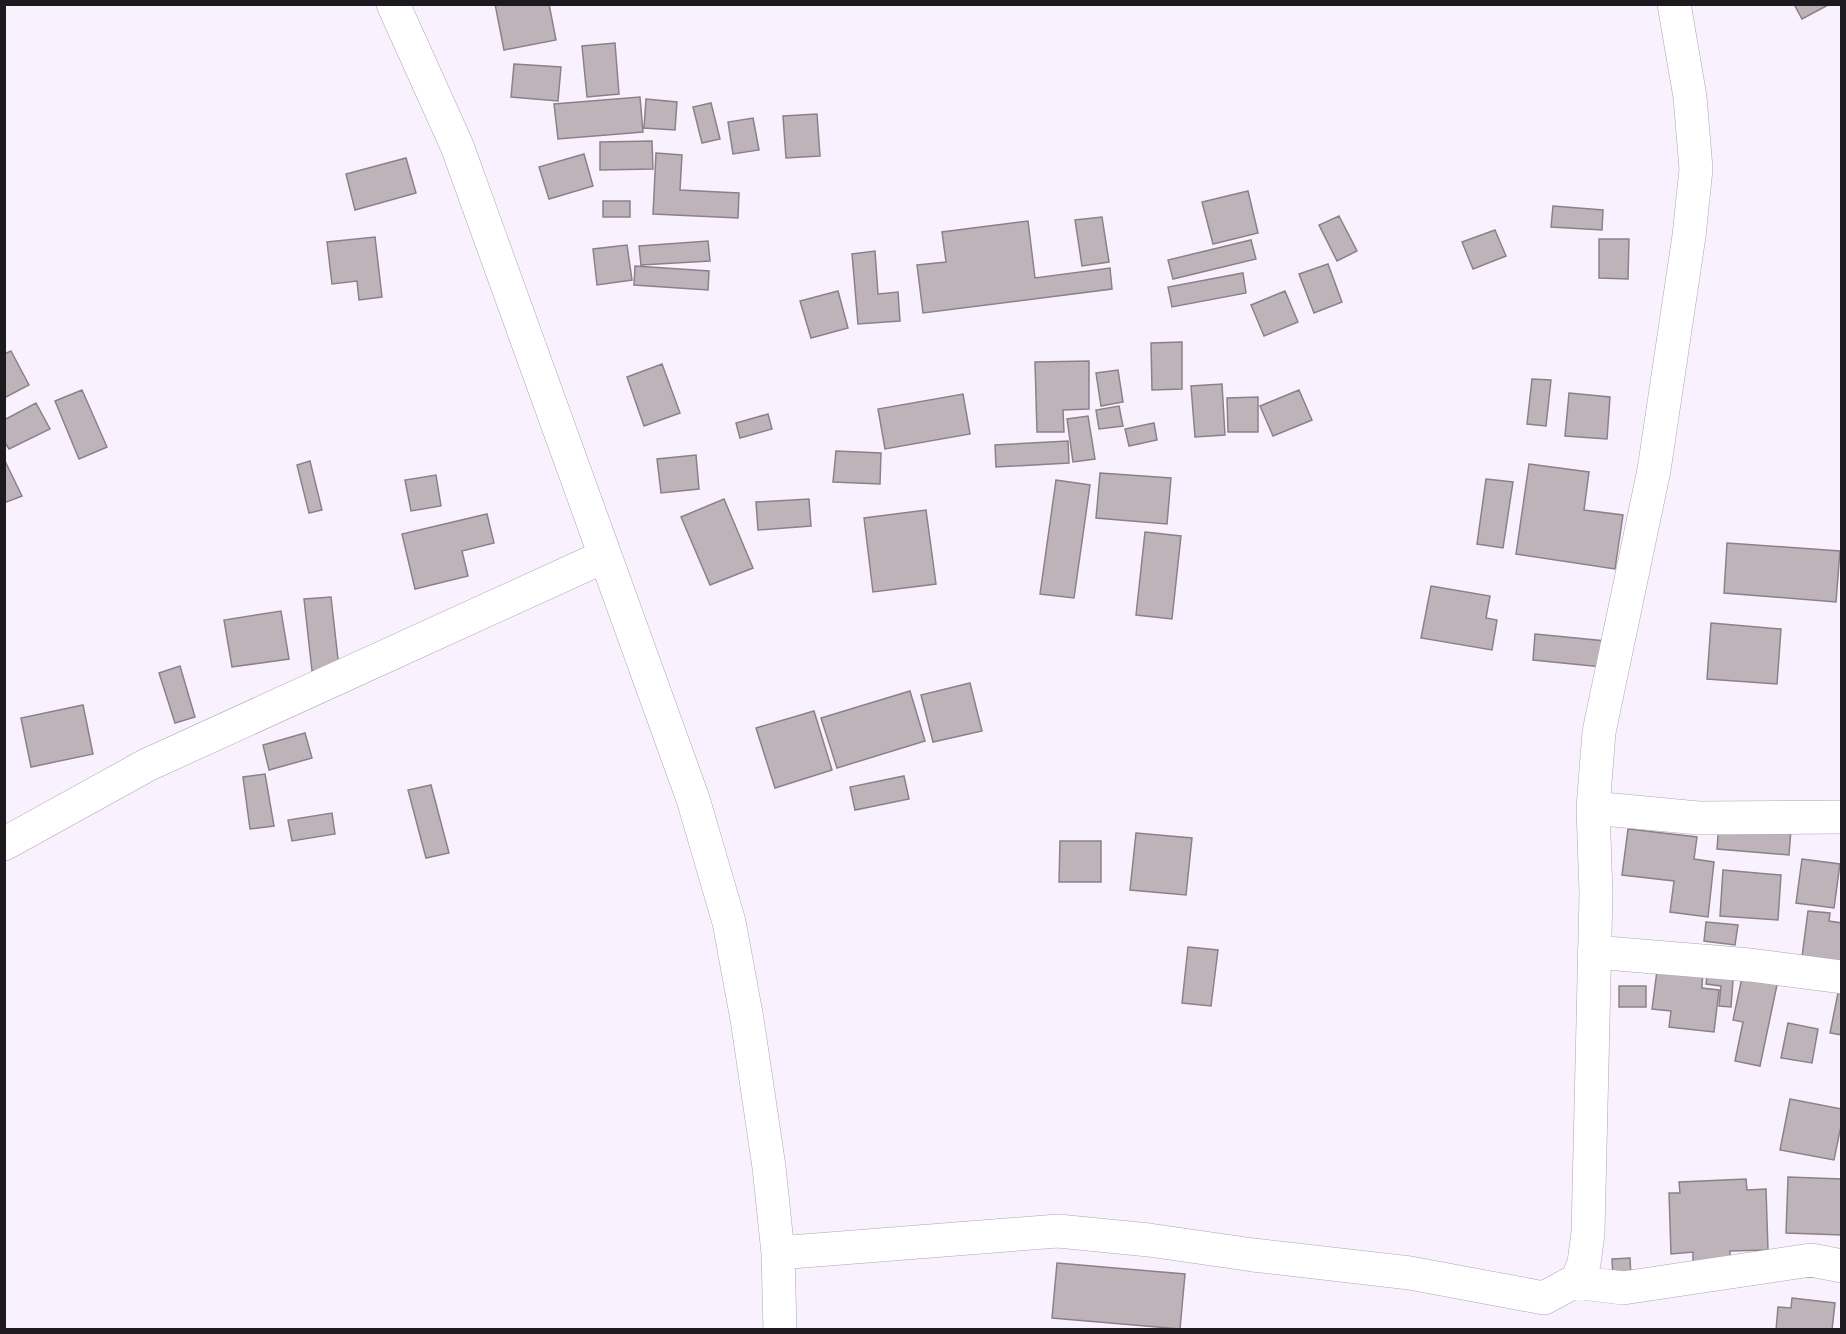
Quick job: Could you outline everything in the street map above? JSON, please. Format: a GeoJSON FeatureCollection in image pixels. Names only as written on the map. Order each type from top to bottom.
{"type":"FeatureCollection","features":[{"type":"Feature","properties":{"kind":"street"},"geometry":{"type":"LineString","coordinates":[[393,4],[457,146],[603,557],[693,799],[729,921],[770,1167],[778,1253],[780,1329]]}},
{"type":"Feature","properties":{"kind":"street"},"geometry":{"type":"LineString","coordinates":[[778,1253],[1058,1231],[1149,1240],[1253,1255],[1410,1273],[1544,1298],[1577,1280],[1584,1263],[1588,1233],[1596,894],[1593,808],[1599,732],[1654,470],[1687,248],[1696,169],[1690,97],[1674,4]]}},
{"type":"Feature","properties":{"kind":"street"},"geometry":{"type":"LineString","coordinates":[[4,844],[147,765],[603,557]]}},
{"type":"Feature","properties":{"kind":"street"},"geometry":{"type":"LineString","coordinates":[[1593,808],[1698,818],[1842,817]]}},
{"type":"Feature","properties":{"kind":"street"},"geometry":{"type":"LineString","coordinates":[[1594,952],[1750,965],[1842,977]]}},
{"type":"Feature","properties":{"kind":"street"},"geometry":{"type":"LineString","coordinates":[[1574,1282],[1623,1288],[1811,1260],[1842,1266]]}},
{"type":"Feature","properties":{"kind":"building"},"geometry":{"type":"Polygon","coordinates":[[[495,4],[549,4],[556,40],[504,50],[495,4]]]}},
{"type":"Feature","properties":{"kind":"building"},"geometry":{"type":"Polygon","coordinates":[[[1794,4],[1830,4],[1802,19],[1794,4]]]}},
{"type":"Feature","properties":{"kind":"building"},"geometry":{"type":"Polygon","coordinates":[[[615,43],[619,94],[587,97],[582,46],[615,43]]]}},
{"type":"Feature","properties":{"kind":"building"},"geometry":{"type":"Polygon","coordinates":[[[514,64],[561,67],[558,101],[511,97],[514,64]]]}},
{"type":"Feature","properties":{"kind":"building"},"geometry":{"type":"Polygon","coordinates":[[[640,97],[643,132],[558,139],[554,104],[640,97]]]}},
{"type":"Feature","properties":{"kind":"building"},"geometry":{"type":"Polygon","coordinates":[[[646,99],[677,102],[675,130],[644,128],[646,99]]]}},
{"type":"Feature","properties":{"kind":"building"},"geometry":{"type":"Polygon","coordinates":[[[711,103],[720,139],[702,143],[693,107],[711,103]]]}},
{"type":"Feature","properties":{"kind":"building"},"geometry":{"type":"Polygon","coordinates":[[[817,114],[820,156],[786,158],[783,116],[817,114]]]}},
{"type":"Feature","properties":{"kind":"building"},"geometry":{"type":"Polygon","coordinates":[[[753,118],[759,150],[733,154],[728,122],[753,118]]]}},
{"type":"Feature","properties":{"kind":"building"},"geometry":{"type":"Polygon","coordinates":[[[652,141],[653,169],[600,170],[600,142],[652,141]]]}},
{"type":"Feature","properties":{"kind":"building"},"geometry":{"type":"Polygon","coordinates":[[[656,153],[682,155],[680,190],[739,193],[738,218],[653,214],[656,153]]]}},
{"type":"Feature","properties":{"kind":"building"},"geometry":{"type":"Polygon","coordinates":[[[584,154],[593,186],[549,199],[539,167],[584,154]]]}},
{"type":"Feature","properties":{"kind":"building"},"geometry":{"type":"Polygon","coordinates":[[[406,158],[416,193],[355,210],[346,174],[406,158]]]}},
{"type":"Feature","properties":{"kind":"building"},"geometry":{"type":"Polygon","coordinates":[[[1248,191],[1258,233],[1213,244],[1202,202],[1248,191]]]}},
{"type":"Feature","properties":{"kind":"building"},"geometry":{"type":"Polygon","coordinates":[[[603,201],[630,201],[630,217],[603,217],[603,201]]]}},
{"type":"Feature","properties":{"kind":"building"},"geometry":{"type":"Polygon","coordinates":[[[1553,206],[1603,210],[1602,230],[1551,227],[1553,206]]]}},
{"type":"Feature","properties":{"kind":"building"},"geometry":{"type":"Polygon","coordinates":[[[1339,216],[1357,251],[1337,261],[1319,225],[1339,216]]]}},
{"type":"Feature","properties":{"kind":"building"},"geometry":{"type":"Polygon","coordinates":[[[1102,217],[1109,262],[1082,266],[1075,220],[1102,217]]]}},
{"type":"Feature","properties":{"kind":"building"},"geometry":{"type":"Polygon","coordinates":[[[1028,221],[1035,278],[1110,268],[1112,289],[923,313],[917,265],[946,262],[942,232],[1028,221]]]}},
{"type":"Feature","properties":{"kind":"building"},"geometry":{"type":"Polygon","coordinates":[[[1495,230],[1506,256],[1473,269],[1462,242],[1495,230]]]}},
{"type":"Feature","properties":{"kind":"building"},"geometry":{"type":"Polygon","coordinates":[[[375,237],[382,297],[359,300],[357,281],[332,284],[327,242],[375,237]]]}},
{"type":"Feature","properties":{"kind":"building"},"geometry":{"type":"Polygon","coordinates":[[[1599,239],[1629,239],[1628,279],[1599,278],[1599,239]]]}},
{"type":"Feature","properties":{"kind":"building"},"geometry":{"type":"Polygon","coordinates":[[[1251,240],[1256,259],[1173,279],[1168,260],[1251,240]]]}},
{"type":"Feature","properties":{"kind":"building"},"geometry":{"type":"Polygon","coordinates":[[[708,241],[710,261],[641,265],[639,246],[708,241]]]}},
{"type":"Feature","properties":{"kind":"building"},"geometry":{"type":"Polygon","coordinates":[[[627,245],[632,280],[597,285],[593,249],[627,245]]]}},
{"type":"Feature","properties":{"kind":"building"},"geometry":{"type":"Polygon","coordinates":[[[875,251],[878,294],[898,292],[900,321],[858,324],[852,254],[875,251]]]}},
{"type":"Feature","properties":{"kind":"building"},"geometry":{"type":"Polygon","coordinates":[[[1328,264],[1342,302],[1314,313],[1299,274],[1328,264]]]}},
{"type":"Feature","properties":{"kind":"building"},"geometry":{"type":"Polygon","coordinates":[[[635,266],[709,271],[708,290],[634,285],[635,266]]]}},
{"type":"Feature","properties":{"kind":"building"},"geometry":{"type":"Polygon","coordinates":[[[1243,273],[1246,293],[1172,307],[1168,287],[1243,273]]]}},
{"type":"Feature","properties":{"kind":"building"},"geometry":{"type":"Polygon","coordinates":[[[838,291],[848,328],[811,338],[800,301],[838,291]]]}},
{"type":"Feature","properties":{"kind":"building"},"geometry":{"type":"Polygon","coordinates":[[[1285,291],[1298,322],[1264,336],[1251,305],[1285,291]]]}},
{"type":"Feature","properties":{"kind":"building"},"geometry":{"type":"Polygon","coordinates":[[[1182,342],[1182,389],[1152,390],[1151,343],[1182,342]]]}},
{"type":"Feature","properties":{"kind":"building"},"geometry":{"type":"Polygon","coordinates":[[[11,351],[29,385],[4,398],[4,354],[11,351]]]}},
{"type":"Feature","properties":{"kind":"building"},"geometry":{"type":"Polygon","coordinates":[[[1089,361],[1089,409],[1063,410],[1064,432],[1037,432],[1035,362],[1089,361]]]}},
{"type":"Feature","properties":{"kind":"building"},"geometry":{"type":"Polygon","coordinates":[[[662,364],[680,413],[644,426],[627,377],[662,364]]]}},
{"type":"Feature","properties":{"kind":"building"},"geometry":{"type":"Polygon","coordinates":[[[1118,370],[1123,402],[1101,406],[1096,373],[1118,370]]]}},
{"type":"Feature","properties":{"kind":"building"},"geometry":{"type":"Polygon","coordinates":[[[1532,379],[1551,380],[1546,426],[1527,424],[1532,379]]]}},
{"type":"Feature","properties":{"kind":"building"},"geometry":{"type":"Polygon","coordinates":[[[1222,384],[1225,435],[1195,437],[1191,386],[1222,384]]]}},
{"type":"Feature","properties":{"kind":"building"},"geometry":{"type":"Polygon","coordinates":[[[82,390],[107,447],[79,459],[55,401],[82,390]]]}},
{"type":"Feature","properties":{"kind":"building"},"geometry":{"type":"Polygon","coordinates":[[[1299,390],[1312,420],[1273,436],[1260,406],[1299,390]]]}},
{"type":"Feature","properties":{"kind":"building"},"geometry":{"type":"Polygon","coordinates":[[[1569,393],[1610,397],[1607,439],[1565,436],[1569,393]]]}},
{"type":"Feature","properties":{"kind":"building"},"geometry":{"type":"Polygon","coordinates":[[[963,394],[970,434],[885,449],[878,409],[963,394]]]}},
{"type":"Feature","properties":{"kind":"building"},"geometry":{"type":"Polygon","coordinates":[[[1258,397],[1258,432],[1228,432],[1227,398],[1258,397]]]}},
{"type":"Feature","properties":{"kind":"building"},"geometry":{"type":"Polygon","coordinates":[[[36,403],[50,429],[9,449],[4,441],[4,420],[36,403]]]}},
{"type":"Feature","properties":{"kind":"building"},"geometry":{"type":"Polygon","coordinates":[[[1119,406],[1123,426],[1099,429],[1096,410],[1119,406]]]}},
{"type":"Feature","properties":{"kind":"building"},"geometry":{"type":"Polygon","coordinates":[[[768,414],[772,429],[740,438],[736,423],[768,414]]]}},
{"type":"Feature","properties":{"kind":"building"},"geometry":{"type":"Polygon","coordinates":[[[1088,416],[1095,459],[1073,462],[1067,419],[1088,416]]]}},
{"type":"Feature","properties":{"kind":"building"},"geometry":{"type":"Polygon","coordinates":[[[1154,423],[1157,440],[1129,446],[1125,429],[1154,423]]]}},
{"type":"Feature","properties":{"kind":"building"},"geometry":{"type":"Polygon","coordinates":[[[1068,441],[1069,463],[996,467],[995,445],[1068,441]]]}},
{"type":"Feature","properties":{"kind":"building"},"geometry":{"type":"Polygon","coordinates":[[[836,451],[881,453],[880,484],[833,482],[836,451]]]}},
{"type":"Feature","properties":{"kind":"building"},"geometry":{"type":"Polygon","coordinates":[[[696,455],[699,489],[661,493],[657,459],[696,455]]]}},
{"type":"Feature","properties":{"kind":"building"},"geometry":{"type":"Polygon","coordinates":[[[4,459],[22,496],[4,503],[4,459]]]}},
{"type":"Feature","properties":{"kind":"building"},"geometry":{"type":"Polygon","coordinates":[[[310,461],[322,510],[309,513],[297,465],[310,461]]]}},
{"type":"Feature","properties":{"kind":"building"},"geometry":{"type":"Polygon","coordinates":[[[1529,464],[1589,472],[1584,510],[1623,515],[1615,569],[1516,554],[1529,464]]]}},
{"type":"Feature","properties":{"kind":"building"},"geometry":{"type":"Polygon","coordinates":[[[1100,473],[1171,478],[1167,524],[1096,518],[1100,473]]]}},
{"type":"Feature","properties":{"kind":"building"},"geometry":{"type":"Polygon","coordinates":[[[436,475],[441,506],[411,511],[405,480],[436,475]]]}},
{"type":"Feature","properties":{"kind":"building"},"geometry":{"type":"Polygon","coordinates":[[[1486,479],[1513,482],[1503,548],[1477,544],[1486,479]]]}},
{"type":"Feature","properties":{"kind":"building"},"geometry":{"type":"Polygon","coordinates":[[[1056,480],[1090,485],[1074,598],[1040,594],[1056,480]]]}},
{"type":"Feature","properties":{"kind":"building"},"geometry":{"type":"Polygon","coordinates":[[[724,499],[753,568],[710,585],[681,517],[724,499]]]}},
{"type":"Feature","properties":{"kind":"building"},"geometry":{"type":"Polygon","coordinates":[[[809,499],[811,526],[758,530],[756,502],[809,499]]]}},
{"type":"Feature","properties":{"kind":"building"},"geometry":{"type":"Polygon","coordinates":[[[926,510],[936,584],[873,592],[864,518],[926,510]]]}},
{"type":"Feature","properties":{"kind":"building"},"geometry":{"type":"Polygon","coordinates":[[[487,514],[494,543],[462,551],[468,576],[415,589],[402,534],[487,514]]]}},
{"type":"Feature","properties":{"kind":"building"},"geometry":{"type":"Polygon","coordinates":[[[1145,532],[1181,536],[1172,619],[1136,615],[1145,532]]]}},
{"type":"Feature","properties":{"kind":"building"},"geometry":{"type":"Polygon","coordinates":[[[1727,543],[1840,551],[1836,602],[1724,593],[1727,543]]]}},
{"type":"Feature","properties":{"kind":"building"},"geometry":{"type":"Polygon","coordinates":[[[1431,586],[1490,596],[1486,618],[1497,620],[1492,650],[1421,638],[1431,586]]]}},
{"type":"Feature","properties":{"kind":"building"},"geometry":{"type":"Polygon","coordinates":[[[331,597],[339,668],[312,671],[304,599],[331,597]]]}},
{"type":"Feature","properties":{"kind":"building"},"geometry":{"type":"Polygon","coordinates":[[[281,611],[289,659],[232,667],[224,620],[281,611]]]}},
{"type":"Feature","properties":{"kind":"building"},"geometry":{"type":"Polygon","coordinates":[[[1711,623],[1781,629],[1777,684],[1707,679],[1711,623]]]}},
{"type":"Feature","properties":{"kind":"building"},"geometry":{"type":"Polygon","coordinates":[[[1535,634],[1606,641],[1602,667],[1533,660],[1535,634]]]}},
{"type":"Feature","properties":{"kind":"building"},"geometry":{"type":"Polygon","coordinates":[[[180,666],[195,717],[175,723],[159,673],[180,666]]]}},
{"type":"Feature","properties":{"kind":"building"},"geometry":{"type":"Polygon","coordinates":[[[970,683],[982,731],[933,742],[921,695],[970,683]]]}},
{"type":"Feature","properties":{"kind":"building"},"geometry":{"type":"Polygon","coordinates":[[[910,691],[925,741],[837,768],[821,718],[910,691]]]}},
{"type":"Feature","properties":{"kind":"building"},"geometry":{"type":"Polygon","coordinates":[[[83,705],[93,754],[31,767],[21,718],[83,705]]]}},
{"type":"Feature","properties":{"kind":"building"},"geometry":{"type":"Polygon","coordinates":[[[814,711],[832,770],[775,788],[756,728],[814,711]]]}},
{"type":"Feature","properties":{"kind":"building"},"geometry":{"type":"Polygon","coordinates":[[[305,733],[312,758],[269,770],[263,745],[305,733]]]}},
{"type":"Feature","properties":{"kind":"building"},"geometry":{"type":"Polygon","coordinates":[[[265,774],[274,826],[250,829],[243,777],[265,774]]]}},
{"type":"Feature","properties":{"kind":"building"},"geometry":{"type":"Polygon","coordinates":[[[904,776],[909,799],[855,810],[850,787],[904,776]]]}},
{"type":"Feature","properties":{"kind":"building"},"geometry":{"type":"Polygon","coordinates":[[[431,785],[449,853],[426,858],[408,790],[431,785]]]}},
{"type":"Feature","properties":{"kind":"building"},"geometry":{"type":"Polygon","coordinates":[[[332,813],[335,834],[292,841],[288,820],[332,813]]]}},
{"type":"Feature","properties":{"kind":"building"},"geometry":{"type":"Polygon","coordinates":[[[1719,823],[1791,829],[1789,855],[1717,849],[1719,823]]]}},
{"type":"Feature","properties":{"kind":"building"},"geometry":{"type":"Polygon","coordinates":[[[1628,829],[1697,837],[1694,859],[1714,862],[1708,917],[1670,912],[1674,881],[1622,875],[1628,829]]]}},
{"type":"Feature","properties":{"kind":"building"},"geometry":{"type":"Polygon","coordinates":[[[1136,833],[1192,838],[1186,895],[1130,890],[1136,833]]]}},
{"type":"Feature","properties":{"kind":"building"},"geometry":{"type":"Polygon","coordinates":[[[1060,841],[1101,841],[1101,882],[1059,882],[1060,841]]]}},
{"type":"Feature","properties":{"kind":"building"},"geometry":{"type":"Polygon","coordinates":[[[1802,859],[1840,864],[1834,908],[1796,903],[1802,859]]]}},
{"type":"Feature","properties":{"kind":"building"},"geometry":{"type":"Polygon","coordinates":[[[1723,870],[1781,875],[1778,920],[1720,916],[1723,870]]]}},
{"type":"Feature","properties":{"kind":"building"},"geometry":{"type":"Polygon","coordinates":[[[1808,911],[1830,913],[1829,921],[1842,923],[1842,969],[1801,964],[1808,911]]]}},
{"type":"Feature","properties":{"kind":"building"},"geometry":{"type":"Polygon","coordinates":[[[1706,922],[1738,925],[1735,945],[1704,941],[1706,922]]]}},
{"type":"Feature","properties":{"kind":"building"},"geometry":{"type":"Polygon","coordinates":[[[1188,947],[1218,950],[1211,1006],[1182,1003],[1188,947]]]}},
{"type":"Feature","properties":{"kind":"building"},"geometry":{"type":"Polygon","coordinates":[[[1658,963],[1703,968],[1702,988],[1719,990],[1714,1032],[1669,1027],[1671,1011],[1652,1009],[1658,963]]]}},
{"type":"Feature","properties":{"kind":"building"},"geometry":{"type":"Polygon","coordinates":[[[1708,966],[1734,968],[1731,1007],[1719,1006],[1721,986],[1706,984],[1708,966]]]}},
{"type":"Feature","properties":{"kind":"building"},"geometry":{"type":"Polygon","coordinates":[[[1743,973],[1778,980],[1760,1066],[1735,1061],[1743,1022],[1733,1020],[1743,973]]]}},
{"type":"Feature","properties":{"kind":"building"},"geometry":{"type":"Polygon","coordinates":[[[1619,986],[1646,986],[1646,1007],[1619,1007],[1619,986]]]}},
{"type":"Feature","properties":{"kind":"building"},"geometry":{"type":"Polygon","coordinates":[[[1839,988],[1842,989],[1842,1035],[1830,1033],[1839,988]]]}},
{"type":"Feature","properties":{"kind":"building"},"geometry":{"type":"Polygon","coordinates":[[[1788,1023],[1818,1029],[1812,1063],[1781,1058],[1788,1023]]]}},
{"type":"Feature","properties":{"kind":"building"},"geometry":{"type":"Polygon","coordinates":[[[1790,1099],[1842,1109],[1842,1121],[1834,1160],[1780,1150],[1790,1099]]]}},
{"type":"Feature","properties":{"kind":"building"},"geometry":{"type":"Polygon","coordinates":[[[1788,1177],[1842,1179],[1842,1235],[1786,1233],[1788,1177]]]}},
{"type":"Feature","properties":{"kind":"building"},"geometry":{"type":"Polygon","coordinates":[[[1746,1179],[1747,1190],[1766,1189],[1768,1250],[1730,1251],[1730,1260],[1693,1262],[1693,1252],[1671,1254],[1669,1193],[1680,1193],[1679,1182],[1746,1179]]]}},
{"type":"Feature","properties":{"kind":"building"},"geometry":{"type":"Polygon","coordinates":[[[1630,1258],[1631,1278],[1613,1279],[1612,1259],[1630,1258]]]}},
{"type":"Feature","properties":{"kind":"building"},"geometry":{"type":"Polygon","coordinates":[[[1057,1263],[1185,1274],[1180,1329],[1052,1318],[1057,1263]]]}},
{"type":"Feature","properties":{"kind":"building"},"geometry":{"type":"Polygon","coordinates":[[[1792,1298],[1835,1303],[1832,1330],[1776,1330],[1778,1307],[1791,1308],[1792,1298]]]}}]}
